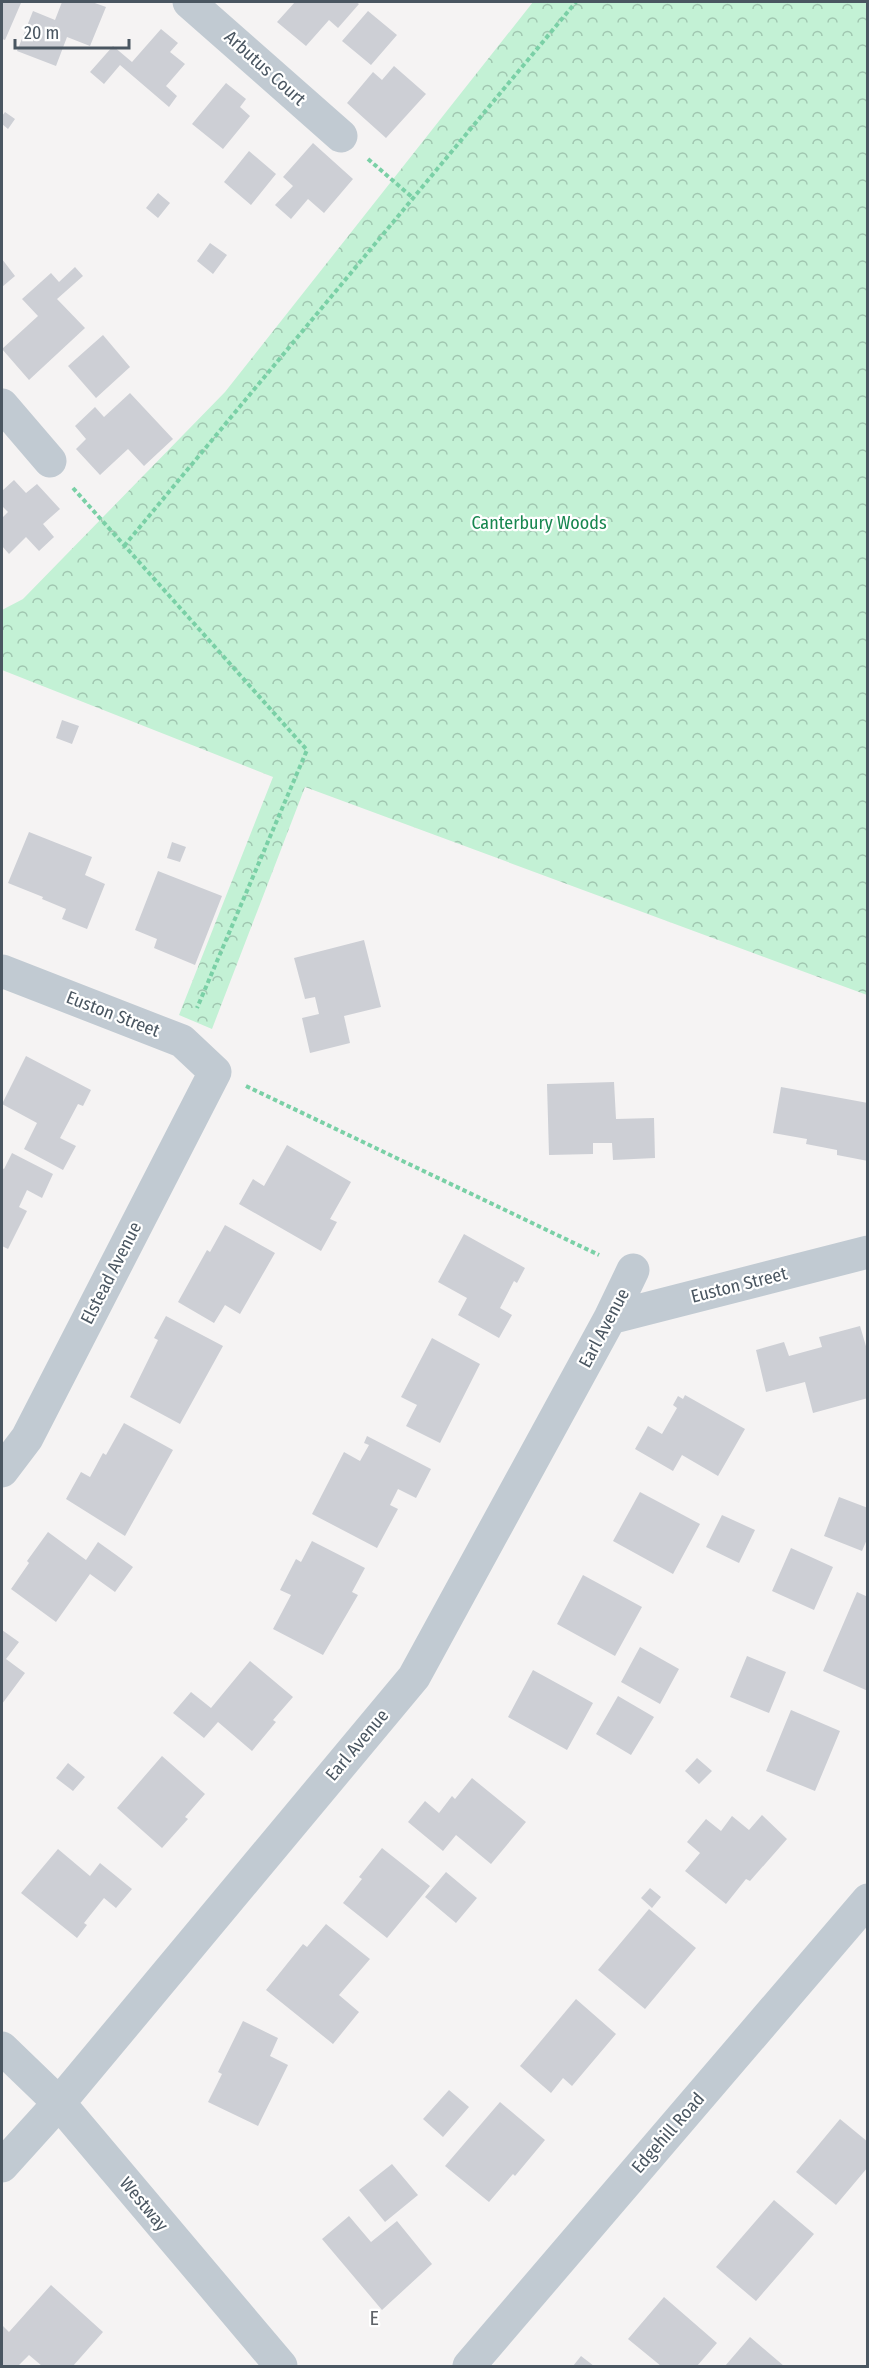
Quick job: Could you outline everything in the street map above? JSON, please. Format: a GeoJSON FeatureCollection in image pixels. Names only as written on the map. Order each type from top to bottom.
{"type":"FeatureCollection","features":[{"type":"Feature","properties":{"kind":"street","name":"Arbutus Court"},"geometry":{"type":"LineString","coordinates":[[189,2],[341,136]]}},
{"type":"Feature","properties":{"kind":"street"},"geometry":{"type":"LineString","coordinates":[[2,405],[50,461]]}},
{"type":"Feature","properties":{"kind":"street","name":"Euston Street"},"geometry":{"type":"LineString","coordinates":[[2,971],[182,1041],[215,1072]]}},
{"type":"Feature","properties":{"kind":"street","name":"Elstead Avenue"},"geometry":{"type":"LineString","coordinates":[[2,1471],[27,1438],[215,1072]]}},
{"type":"Feature","properties":{"kind":"street","name":"Euston Street"},"geometry":{"type":"LineString","coordinates":[[610,1318],[867,1252]]}},
{"type":"Feature","properties":{"kind":"street","name":"Earl Avenue"},"geometry":{"type":"LineString","coordinates":[[2,2166],[59,2103],[414,1677],[610,1318],[633,1270]]}},
{"type":"Feature","properties":{"kind":"street","name":"Edgehill Road"},"geometry":{"type":"LineString","coordinates":[[469,2367],[867,1900]]}},
{"type":"Feature","properties":{"kind":"street","name":"Westway"},"geometry":{"type":"LineString","coordinates":[[2,2048],[59,2103],[281,2367]]}},
{"type":"Feature","properties":{"kind":"path"},"geometry":{"type":"LineString","coordinates":[[124,546],[576,2]]}},
{"type":"Feature","properties":{"kind":"path"},"geometry":{"type":"LineString","coordinates":[[341,136],[413,198]]}},
{"type":"Feature","properties":{"kind":"path"},"geometry":{"type":"LineString","coordinates":[[50,461],[307,750],[182,1041]]}},
{"type":"Feature","properties":{"kind":"path"},"geometry":{"type":"LineString","coordinates":[[215,1072],[599,1255]]}},
{"type":"Feature","properties":{"kind":"green space","name":"Canterbury Woods"},"geometry":{"type":"Polygon","coordinates":[[[533,2],[867,2],[867,995],[305,787],[212,1029],[179,1015],[273,777],[2,670],[2,610],[23,599],[225,392],[533,2]]]}},
{"type":"Feature","properties":{"kind":"building"},"geometry":{"type":"Polygon","coordinates":[[[2,2],[21,3],[5,40],[2,39],[2,2]]]}},
{"type":"Feature","properties":{"kind":"building"},"geometry":{"type":"Polygon","coordinates":[[[62,2],[92,2],[106,7],[90,46],[67,37],[56,66],[17,51],[33,11],[55,20],[62,2]]]}},
{"type":"Feature","properties":{"kind":"building"},"geometry":{"type":"Polygon","coordinates":[[[295,2],[356,2],[359,4],[338,28],[329,20],[306,46],[277,22],[295,2]]]}},
{"type":"Feature","properties":{"kind":"building"},"geometry":{"type":"Polygon","coordinates":[[[368,11],[397,35],[371,65],[342,41],[368,11]]]}},
{"type":"Feature","properties":{"kind":"building"},"geometry":{"type":"Polygon","coordinates":[[[161,29],[178,43],[170,52],[185,64],[166,86],[177,96],[169,107],[120,65],[104,84],[90,72],[113,46],[132,62],[161,29]]]}},
{"type":"Feature","properties":{"kind":"building"},"geometry":{"type":"Polygon","coordinates":[[[394,66],[426,94],[386,138],[347,103],[373,72],[382,80],[394,66]]]}},
{"type":"Feature","properties":{"kind":"building"},"geometry":{"type":"Polygon","coordinates":[[[226,83],[246,99],[240,107],[250,116],[223,149],[192,124],[226,83]]]}},
{"type":"Feature","properties":{"kind":"building"},"geometry":{"type":"Polygon","coordinates":[[[5,112],[15,119],[8,129],[2,124],[2,116],[5,112]]]}},
{"type":"Feature","properties":{"kind":"building"},"geometry":{"type":"Polygon","coordinates":[[[313,143],[353,179],[324,213],[308,199],[291,219],[275,205],[293,186],[283,177],[313,143]]]}},
{"type":"Feature","properties":{"kind":"building"},"geometry":{"type":"Polygon","coordinates":[[[249,151],[276,174],[251,205],[224,182],[249,151]]]}},
{"type":"Feature","properties":{"kind":"building"},"geometry":{"type":"Polygon","coordinates":[[[158,193],[170,203],[158,218],[146,208],[158,193]]]}},
{"type":"Feature","properties":{"kind":"building"},"geometry":{"type":"Polygon","coordinates":[[[210,243],[227,255],[213,274],[197,261],[210,243]]]}},
{"type":"Feature","properties":{"kind":"building"},"geometry":{"type":"Polygon","coordinates":[[[2,259],[15,276],[2,287],[2,259]]]}},
{"type":"Feature","properties":{"kind":"building"},"geometry":{"type":"Polygon","coordinates":[[[75,267],[83,276],[57,299],[85,328],[29,380],[2,349],[38,316],[22,299],[51,273],[59,282],[75,267]]]}},
{"type":"Feature","properties":{"kind":"building"},"geometry":{"type":"Polygon","coordinates":[[[103,335],[130,367],[96,398],[68,366],[103,335]]]}},
{"type":"Feature","properties":{"kind":"building"},"geometry":{"type":"Polygon","coordinates":[[[130,393],[173,439],[144,466],[128,449],[100,475],[76,449],[86,439],[75,426],[95,407],[104,417],[130,393]]]}},
{"type":"Feature","properties":{"kind":"building"},"geometry":{"type":"Polygon","coordinates":[[[14,480],[26,493],[37,484],[60,509],[43,524],[54,537],[39,551],[26,537],[9,554],[2,546],[2,518],[8,512],[2,506],[2,491],[14,480]]]}},
{"type":"Feature","properties":{"kind":"building"},"geometry":{"type":"Polygon","coordinates":[[[62,720],[79,726],[72,744],[56,738],[62,720]]]}},
{"type":"Feature","properties":{"kind":"building"},"geometry":{"type":"Polygon","coordinates":[[[29,832],[92,857],[85,875],[105,884],[87,929],[62,919],[66,909],[8,883],[29,832]]]}},
{"type":"Feature","properties":{"kind":"building"},"geometry":{"type":"Polygon","coordinates":[[[172,842],[186,847],[180,862],[167,858],[172,842]]]}},
{"type":"Feature","properties":{"kind":"building"},"geometry":{"type":"Polygon","coordinates":[[[158,871],[222,896],[195,965],[154,948],[157,939],[135,930],[158,871]]]}},
{"type":"Feature","properties":{"kind":"building"},"geometry":{"type":"Polygon","coordinates":[[[364,940],[381,1007],[344,1016],[350,1043],[310,1053],[302,1018],[319,1014],[315,997],[305,999],[294,958],[364,940]]]}},
{"type":"Feature","properties":{"kind":"building"},"geometry":{"type":"Polygon","coordinates":[[[26,1056],[91,1090],[83,1106],[78,1104],[60,1138],[76,1146],[63,1170],[24,1149],[37,1123],[2,1104],[26,1056]]]}},
{"type":"Feature","properties":{"kind":"building"},"geometry":{"type":"Polygon","coordinates":[[[614,1082],[616,1119],[654,1118],[655,1158],[613,1160],[612,1143],[593,1143],[593,1154],[549,1155],[547,1084],[614,1082]]]}},
{"type":"Feature","properties":{"kind":"building"},"geometry":{"type":"Polygon","coordinates":[[[781,1087],[868,1103],[868,1161],[837,1155],[837,1150],[806,1144],[807,1139],[773,1133],[781,1087]]]}},
{"type":"Feature","properties":{"kind":"building"},"geometry":{"type":"Polygon","coordinates":[[[287,1145],[351,1182],[330,1219],[337,1222],[321,1251],[239,1204],[253,1179],[264,1186],[287,1145]]]}},
{"type":"Feature","properties":{"kind":"building"},"geometry":{"type":"Polygon","coordinates":[[[12,1153],[53,1174],[42,1198],[27,1190],[19,1207],[27,1211],[8,1249],[2,1246],[2,1168],[4,1169],[12,1153]]]}},
{"type":"Feature","properties":{"kind":"building"},"geometry":{"type":"Polygon","coordinates":[[[225,1225],[275,1253],[240,1314],[225,1305],[214,1323],[178,1302],[207,1250],[210,1252],[225,1225]]]}},
{"type":"Feature","properties":{"kind":"building"},"geometry":{"type":"Polygon","coordinates":[[[464,1234],[525,1268],[517,1283],[514,1281],[500,1308],[512,1315],[499,1338],[458,1315],[467,1298],[438,1282],[464,1234]]]}},
{"type":"Feature","properties":{"kind":"building"},"geometry":{"type":"Polygon","coordinates":[[[166,1316],[223,1346],[180,1424],[130,1397],[158,1340],[154,1338],[166,1316]]]}},
{"type":"Feature","properties":{"kind":"building"},"geometry":{"type":"Polygon","coordinates":[[[860,1326],[868,1353],[868,1398],[813,1413],[805,1382],[766,1392],[756,1350],[784,1342],[789,1356],[822,1347],[819,1337],[860,1326]]]}},
{"type":"Feature","properties":{"kind":"building"},"geometry":{"type":"Polygon","coordinates":[[[432,1338],[480,1364],[440,1443],[406,1426],[417,1405],[401,1397],[432,1338]]]}},
{"type":"Feature","properties":{"kind":"building"},"geometry":{"type":"Polygon","coordinates":[[[685,1395],[745,1429],[718,1476],[682,1455],[673,1471],[635,1449],[648,1426],[662,1434],[677,1408],[673,1405],[678,1396],[683,1399],[685,1395]]]}},
{"type":"Feature","properties":{"kind":"building"},"geometry":{"type":"Polygon","coordinates":[[[124,1423],[173,1450],[125,1536],[66,1499],[81,1472],[90,1477],[103,1453],[106,1455],[124,1423]]]}},
{"type":"Feature","properties":{"kind":"building"},"geometry":{"type":"Polygon","coordinates":[[[367,1436],[431,1469],[416,1498],[398,1489],[390,1505],[398,1509],[377,1548],[312,1514],[344,1452],[360,1461],[369,1445],[364,1443],[367,1436]]]}},
{"type":"Feature","properties":{"kind":"building"},"geometry":{"type":"Polygon","coordinates":[[[640,1492],[700,1524],[673,1574],[613,1541],[640,1492]]]}},
{"type":"Feature","properties":{"kind":"building"},"geometry":{"type":"Polygon","coordinates":[[[839,1497],[868,1508],[868,1537],[862,1551],[824,1536],[839,1497]]]}},
{"type":"Feature","properties":{"kind":"building"},"geometry":{"type":"Polygon","coordinates":[[[722,1515],[755,1530],[739,1563],[706,1547],[722,1515]]]}},
{"type":"Feature","properties":{"kind":"building"},"geometry":{"type":"Polygon","coordinates":[[[48,1532],[86,1560],[98,1542],[133,1567],[115,1592],[90,1574],[56,1622],[11,1589],[29,1563],[27,1561],[48,1532]]]}},
{"type":"Feature","properties":{"kind":"building"},"geometry":{"type":"Polygon","coordinates":[[[312,1541],[365,1568],[352,1592],[358,1595],[323,1655],[273,1629],[291,1595],[280,1590],[296,1559],[301,1562],[312,1541]]]}},
{"type":"Feature","properties":{"kind":"building"},"geometry":{"type":"Polygon","coordinates":[[[791,1548],[833,1567],[814,1610],[772,1591],[791,1548]]]}},
{"type":"Feature","properties":{"kind":"building"},"geometry":{"type":"Polygon","coordinates":[[[583,1575],[642,1607],[615,1656],[557,1624],[583,1575]]]}},
{"type":"Feature","properties":{"kind":"building"},"geometry":{"type":"Polygon","coordinates":[[[857,1592],[868,1597],[868,1691],[823,1671],[857,1592]]]}},
{"type":"Feature","properties":{"kind":"building"},"geometry":{"type":"Polygon","coordinates":[[[2,1630],[19,1642],[6,1659],[25,1673],[2,1704],[2,1630]]]}},
{"type":"Feature","properties":{"kind":"building"},"geometry":{"type":"Polygon","coordinates":[[[640,1647],[679,1669],[660,1704],[621,1682],[640,1647]]]}},
{"type":"Feature","properties":{"kind":"building"},"geometry":{"type":"Polygon","coordinates":[[[747,1656],[786,1672],[769,1713],[730,1697],[747,1656]]]}},
{"type":"Feature","properties":{"kind":"building"},"geometry":{"type":"Polygon","coordinates":[[[250,1661],[293,1697],[273,1720],[276,1722],[252,1751],[218,1722],[204,1738],[173,1713],[191,1692],[211,1708],[250,1661]]]}},
{"type":"Feature","properties":{"kind":"building"},"geometry":{"type":"Polygon","coordinates":[[[533,1670],[593,1703],[567,1750],[508,1717],[533,1670]]]}},
{"type":"Feature","properties":{"kind":"building"},"geometry":{"type":"Polygon","coordinates":[[[618,1696],[654,1717],[631,1755],[596,1734],[618,1696]]]}},
{"type":"Feature","properties":{"kind":"building"},"geometry":{"type":"Polygon","coordinates":[[[791,1710],[840,1731],[815,1791],[766,1771],[791,1710]]]}},
{"type":"Feature","properties":{"kind":"building"},"geometry":{"type":"Polygon","coordinates":[[[162,1756],[205,1794],[185,1817],[188,1819],[162,1848],[117,1808],[162,1756]]]}},
{"type":"Feature","properties":{"kind":"building"},"geometry":{"type":"Polygon","coordinates":[[[697,1758],[712,1771],[699,1784],[685,1771],[697,1758]]]}},
{"type":"Feature","properties":{"kind":"building"},"geometry":{"type":"Polygon","coordinates":[[[68,1763],[85,1777],[73,1791],[56,1778],[68,1763]]]}},
{"type":"Feature","properties":{"kind":"building"},"geometry":{"type":"Polygon","coordinates":[[[472,1778],[526,1822],[491,1864],[456,1835],[443,1851],[408,1822],[425,1801],[439,1813],[452,1796],[455,1799],[472,1778]]]}},
{"type":"Feature","properties":{"kind":"building"},"geometry":{"type":"Polygon","coordinates":[[[762,1815],[787,1839],[750,1881],[746,1879],[726,1904],[685,1871],[700,1853],[687,1842],[706,1819],[721,1831],[732,1816],[749,1830],[762,1815]]]}},
{"type":"Feature","properties":{"kind":"building"},"geometry":{"type":"Polygon","coordinates":[[[382,1848],[430,1886],[387,1938],[343,1903],[362,1879],[359,1877],[382,1848]]]}},
{"type":"Feature","properties":{"kind":"building"},"geometry":{"type":"Polygon","coordinates":[[[58,1849],[90,1876],[100,1863],[132,1889],[116,1908],[104,1898],[84,1923],[87,1925],[77,1938],[21,1893],[58,1849]]]}},
{"type":"Feature","properties":{"kind":"building"},"geometry":{"type":"Polygon","coordinates":[[[446,1872],[477,1898],[456,1923],[425,1897],[446,1872]]]}},
{"type":"Feature","properties":{"kind":"building"},"geometry":{"type":"Polygon","coordinates":[[[650,1888],[661,1897],[652,1908],[641,1898],[650,1888]]]}},
{"type":"Feature","properties":{"kind":"building"},"geometry":{"type":"Polygon","coordinates":[[[649,1909],[696,1948],[645,2009],[598,1970],[649,1909]]]}},
{"type":"Feature","properties":{"kind":"building"},"geometry":{"type":"Polygon","coordinates":[[[326,1924],[370,1959],[339,1995],[359,2012],[333,2044],[266,1990],[303,1944],[307,1947],[326,1924]]]}},
{"type":"Feature","properties":{"kind":"building"},"geometry":{"type":"Polygon","coordinates":[[[576,1999],[616,2034],[572,2086],[563,2078],[551,2093],[520,2066],[576,1999]]]}},
{"type":"Feature","properties":{"kind":"building"},"geometry":{"type":"Polygon","coordinates":[[[243,2021],[278,2038],[270,2056],[288,2065],[258,2126],[208,2102],[222,2074],[218,2072],[243,2021]]]}},
{"type":"Feature","properties":{"kind":"building"},"geometry":{"type":"Polygon","coordinates":[[[449,2090],[469,2107],[443,2137],[423,2119],[449,2090]]]}},
{"type":"Feature","properties":{"kind":"building"},"geometry":{"type":"Polygon","coordinates":[[[500,2102],[545,2140],[515,2176],[513,2174],[489,2202],[445,2166],[500,2102]]]}},
{"type":"Feature","properties":{"kind":"building"},"geometry":{"type":"Polygon","coordinates":[[[840,2119],[868,2142],[868,2167],[836,2205],[796,2172],[840,2119]]]}},
{"type":"Feature","properties":{"kind":"building"},"geometry":{"type":"Polygon","coordinates":[[[392,2164],[418,2195],[385,2222],[359,2190],[392,2164]]]}},
{"type":"Feature","properties":{"kind":"building"},"geometry":{"type":"Polygon","coordinates":[[[774,2200],[814,2234],[756,2301],[716,2267],[774,2200]]]}},
{"type":"Feature","properties":{"kind":"building"},"geometry":{"type":"Polygon","coordinates":[[[349,2216],[371,2242],[397,2221],[432,2264],[382,2310],[322,2239],[349,2216]]]}},
{"type":"Feature","properties":{"kind":"building"},"geometry":{"type":"Polygon","coordinates":[[[51,2285],[103,2332],[73,2366],[42,2366],[29,2355],[18,2366],[2,2366],[2,2325],[9,2332],[51,2285]]]}},
{"type":"Feature","properties":{"kind":"building"},"geometry":{"type":"Polygon","coordinates":[[[664,2297],[717,2343],[697,2366],[661,2366],[628,2339],[664,2297]]]}},
{"type":"Feature","properties":{"kind":"building"},"geometry":{"type":"Polygon","coordinates":[[[750,2337],[784,2366],[725,2366],[750,2337]]]}},
{"type":"Feature","properties":{"kind":"building"},"geometry":{"type":"Polygon","coordinates":[[[581,2356],[594,2366],[573,2366],[581,2356]]]}},
{"type":"Feature","properties":{"kind":"district","name":"E"},"geometry":{"type":"Point","coordinates":[375,2318]}}]}
